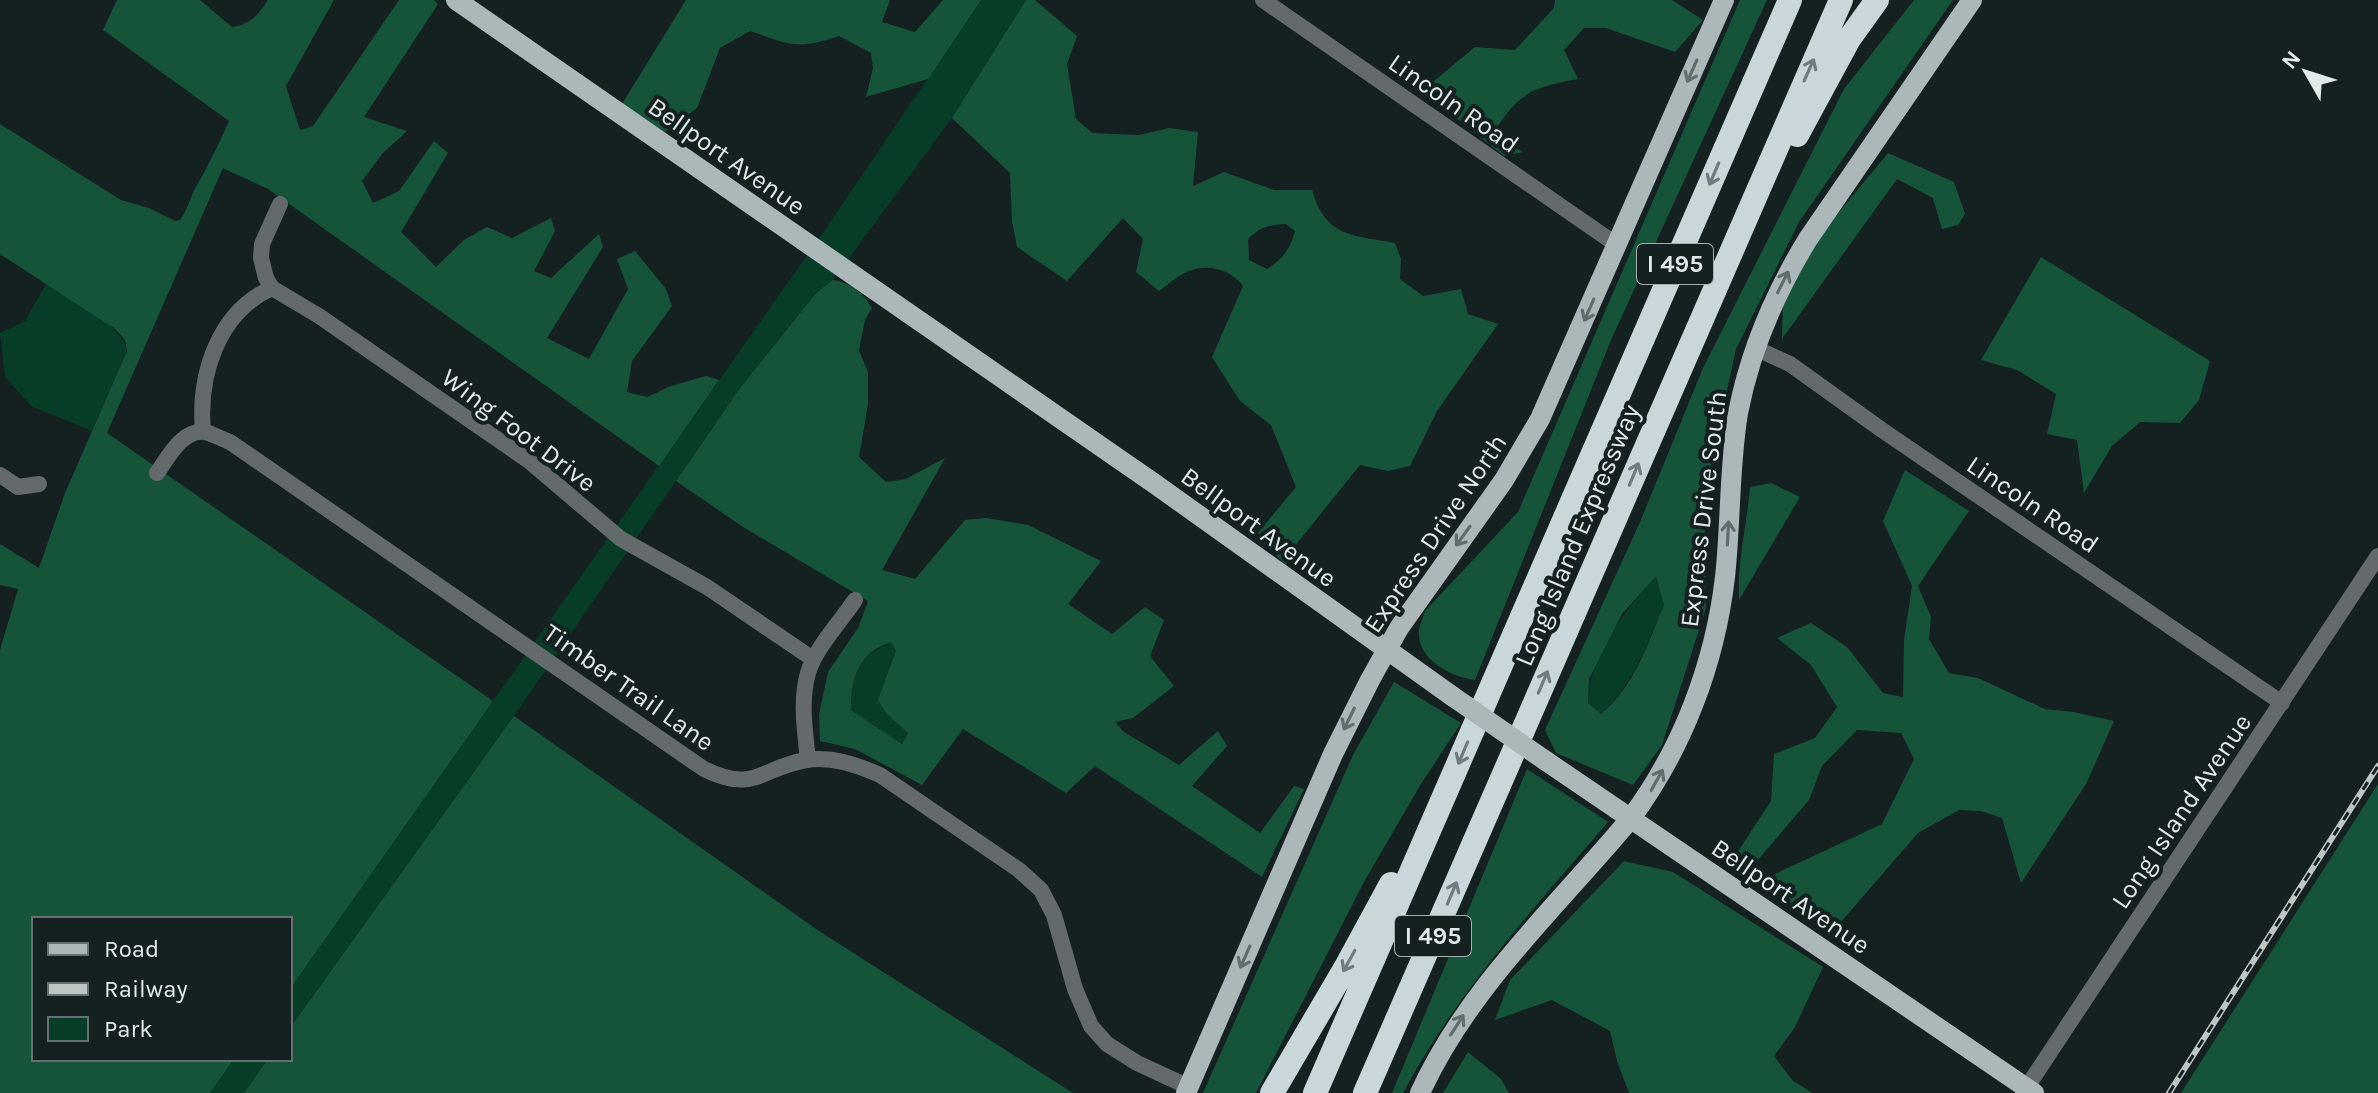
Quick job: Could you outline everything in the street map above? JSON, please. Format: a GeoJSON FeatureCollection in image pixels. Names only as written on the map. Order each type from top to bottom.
{"type":"FeatureCollection","features":[{"type":"Feature","properties":{"kind":"highway","name":"Long Island Expressway"},"geometry":{"type":"LineString","coordinates":[[1315,1093],[1790,0]]}},
{"type":"Feature","properties":{"kind":"highway","name":"Long Island Expressway"},"geometry":{"type":"LineString","coordinates":[[1365,1093],[1841,0]]}},
{"type":"Feature","properties":{"kind":"highway"},"geometry":{"type":"LineString","coordinates":[[1734,244],[1844,48],[1877,0]]}},
{"type":"Feature","properties":{"kind":"highway"},"geometry":{"type":"LineString","coordinates":[[1272,1093],[1347,965],[1405,857],[1433,823]]}},
{"type":"Feature","properties":{"kind":"main road","name":"Bellport Avenue"},"geometry":{"type":"LineString","coordinates":[[456,0],[1142,474],[1452,696],[2028,1091]]}},
{"type":"Feature","properties":{"kind":"main road","name":"Express Drive North"},"geometry":{"type":"LineString","coordinates":[[1187,1090],[1333,754],[1386,650],[1528,442],[1556,385],[1724,0]]}},
{"type":"Feature","properties":{"kind":"main road","name":"Express Drive South"},"geometry":{"type":"LineString","coordinates":[[1420,1093],[1438,1055],[1472,1002],[1631,818],[1647,797],[1682,732],[1701,685],[1713,642],[1725,577],[1735,434],[1755,348],[1778,292],[1808,239],[1972,0]]}},
{"type":"Feature","properties":{"kind":"street","name":"Lincoln Road"},"geometry":{"type":"LineString","coordinates":[[1263,0],[1617,245]]}},
{"type":"Feature","properties":{"kind":"street"},"geometry":{"type":"LineString","coordinates":[[157,473],[176,446],[203,431],[202,392],[216,347],[228,324],[247,302],[272,288],[262,268],[262,244],[280,204]]}},
{"type":"Feature","properties":{"kind":"street","name":"Wing Foot Drive"},"geometry":{"type":"LineString","coordinates":[[272,288],[319,316],[529,461],[621,539],[707,587],[813,659]]}},
{"type":"Feature","properties":{"kind":"street","name":"Lincoln Road"},"geometry":{"type":"LineString","coordinates":[[1755,348],[1790,364],[2282,703]]}},
{"type":"Feature","properties":{"kind":"street","name":"Timber Trail Lane"},"geometry":{"type":"LineString","coordinates":[[203,431],[230,442],[254,458],[704,769],[724,779],[741,782],[808,760],[854,764],[880,775],[1019,870],[1041,890],[1054,915],[1075,989],[1091,1026],[1107,1044],[1187,1090]]}},
{"type":"Feature","properties":{"kind":"street"},"geometry":{"type":"LineString","coordinates":[[0,475],[18,487],[39,484]]}},
{"type":"Feature","properties":{"kind":"street","name":"Long Island Avenue"},"geometry":{"type":"LineString","coordinates":[[2028,1091],[2378,556]]}},
{"type":"Feature","properties":{"kind":"street"},"geometry":{"type":"LineString","coordinates":[[808,760],[803,706],[808,672],[813,659],[855,600]]}},
{"type":"Feature","properties":{"kind":"green space"},"geometry":{"type":"Polygon","coordinates":[[[117,0],[200,0],[232,27],[253,18],[268,0],[334,0],[286,86],[300,130],[313,126],[399,0],[434,0],[438,4],[364,117],[407,131],[382,154],[362,181],[373,203],[399,191],[434,141],[448,153],[401,232],[436,267],[464,240],[487,227],[512,238],[551,218],[555,231],[534,271],[551,278],[599,234],[603,247],[547,338],[589,359],[628,289],[617,259],[635,251],[666,289],[672,306],[632,361],[627,392],[647,397],[706,376],[719,380],[659,466],[268,189],[223,168],[107,433],[493,701],[292,986],[292,917],[32,917],[32,1061],[233,1061],[210,1093],[0,1093],[0,650],[18,589],[0,585],[0,544],[39,568],[65,493],[127,351],[125,340],[115,329],[0,254],[0,124],[121,200],[149,208],[175,221],[180,220],[185,212],[229,121],[103,30],[117,0]]]}},
{"type":"Feature","properties":{"kind":"green space"},"geometry":{"type":"Polygon","coordinates":[[[686,0],[890,0],[882,22],[915,32],[943,0],[981,0],[928,79],[866,97],[873,68],[871,53],[839,36],[794,44],[750,31],[720,48],[697,108],[665,132],[622,104],[686,0]]]}},
{"type":"Feature","properties":{"kind":"green space"},"geometry":{"type":"Polygon","coordinates":[[[981,0],[1026,0],[952,118],[833,280],[817,292],[740,388],[514,716],[292,1025],[292,986],[820,237],[981,0]]]}},
{"type":"Feature","properties":{"kind":"green space"},"geometry":{"type":"Polygon","coordinates":[[[1026,0],[1035,0],[1077,36],[1067,64],[1076,119],[1092,133],[1139,135],[1169,128],[1198,132],[1193,186],[1224,172],[1274,190],[1312,190],[1318,206],[1333,226],[1343,232],[1395,243],[1401,259],[1400,279],[1423,296],[1461,289],[1468,314],[1498,324],[1437,411],[1410,466],[1388,471],[1360,465],[1298,542],[1286,565],[1256,535],[1296,487],[1271,425],[1240,401],[1212,357],[1243,286],[1227,273],[1214,268],[1199,268],[1179,276],[1159,291],[1136,272],[1143,239],[1123,218],[1067,281],[1017,247],[1012,221],[1010,173],[952,118],[1026,0]],[[1286,224],[1257,232],[1248,239],[1249,260],[1267,269],[1285,253],[1295,231],[1286,224]]]}},
{"type":"Feature","properties":{"kind":"green space"},"geometry":{"type":"Polygon","coordinates":[[[1555,0],[1672,0],[1703,20],[1675,52],[1606,28],[1584,28],[1564,50],[1578,79],[1537,90],[1518,101],[1492,135],[1523,152],[1504,156],[1422,91],[1475,47],[1515,50],[1554,8],[1555,0]]]}},
{"type":"Feature","properties":{"kind":"green space"},"geometry":{"type":"Polygon","coordinates":[[[1740,0],[1767,0],[1611,340],[1475,680],[1446,671],[1423,650],[1419,630],[1425,611],[1518,512],[1740,0]]]}},
{"type":"Feature","properties":{"kind":"green space"},"geometry":{"type":"Polygon","coordinates":[[[1914,0],[1953,0],[1799,222],[1736,349],[1704,497],[1706,608],[1662,745],[1633,785],[1556,753],[1545,730],[1640,522],[1703,368],[1844,89],[1914,0]],[[1656,576],[1622,614],[1589,679],[1588,703],[1601,714],[1631,678],[1664,605],[1656,576]]]}},
{"type":"Feature","properties":{"kind":"green space"},"geometry":{"type":"Polygon","coordinates":[[[1888,153],[1954,182],[1965,214],[1958,225],[1942,229],[1933,198],[1897,179],[1782,339],[1783,299],[1825,229],[1888,153]]]}},
{"type":"Feature","properties":{"kind":"green space"},"geometry":{"type":"Polygon","coordinates":[[[2041,257],[2210,361],[2199,400],[2180,423],[2140,422],[2112,446],[2084,493],[2077,440],[2047,434],[2056,394],[2017,370],[1981,360],[2041,257]]]}},
{"type":"Feature","properties":{"kind":"green space"},"geometry":{"type":"Polygon","coordinates":[[[833,280],[840,281],[856,289],[872,308],[865,320],[859,350],[868,373],[868,404],[859,457],[886,482],[906,479],[945,458],[882,570],[915,579],[965,520],[986,518],[1028,525],[1101,561],[1068,604],[1112,634],[1145,607],[1164,620],[1150,656],[1174,686],[1133,718],[1115,722],[1124,732],[1179,765],[1218,731],[1227,746],[1192,786],[1260,833],[1294,786],[1304,789],[1262,877],[1095,766],[1066,793],[963,729],[922,785],[855,749],[820,741],[819,714],[828,672],[858,628],[868,601],[743,527],[676,481],[740,388],[817,292],[833,280]],[[891,642],[864,660],[855,677],[851,710],[902,744],[908,733],[886,713],[878,700],[896,651],[891,642]]]}},
{"type":"Feature","properties":{"kind":"green space"},"geometry":{"type":"Polygon","coordinates":[[[46,284],[106,322],[116,331],[127,351],[92,431],[31,406],[5,377],[0,333],[25,321],[46,284]]]}},
{"type":"Feature","properties":{"kind":"green space"},"geometry":{"type":"Polygon","coordinates":[[[1905,470],[1969,511],[1918,586],[1931,617],[1929,639],[1949,673],[1978,678],[2045,709],[2114,721],[2086,784],[2021,883],[2002,818],[1981,811],[1959,810],[1918,833],[1833,931],[1766,887],[1777,873],[1882,824],[1914,759],[1901,733],[1857,730],[1822,766],[1809,800],[1750,869],[1737,853],[1771,801],[1774,754],[1815,738],[1837,707],[1811,665],[1777,638],[1811,623],[1847,647],[1883,693],[1903,697],[1904,640],[1912,586],[1883,521],[1905,470]]]}},
{"type":"Feature","properties":{"kind":"green space"},"geometry":{"type":"Polygon","coordinates":[[[1771,483],[1800,497],[1739,600],[1750,487],[1771,483]]]}},
{"type":"Feature","properties":{"kind":"green space"},"geometry":{"type":"Polygon","coordinates":[[[1656,575],[1665,604],[1631,677],[1601,714],[1588,703],[1595,667],[1621,618],[1656,575]]]}},
{"type":"Feature","properties":{"kind":"green space"},"geometry":{"type":"Polygon","coordinates":[[[891,642],[896,651],[886,713],[908,733],[902,744],[851,710],[859,668],[871,653],[891,642]]]}},
{"type":"Feature","properties":{"kind":"green space"},"geometry":{"type":"Polygon","coordinates":[[[1394,682],[1461,723],[1365,880],[1256,1093],[1203,1093],[1353,755],[1394,682]]]}},
{"type":"Feature","properties":{"kind":"green space"},"geometry":{"type":"Polygon","coordinates":[[[514,716],[819,931],[1073,1093],[244,1093],[267,1061],[292,1061],[292,1025],[514,716]]]}},
{"type":"Feature","properties":{"kind":"green space"},"geometry":{"type":"Polygon","coordinates":[[[1527,769],[1608,822],[1472,986],[1447,1020],[1403,1093],[1392,1093],[1527,769]]]}},
{"type":"Feature","properties":{"kind":"green space"},"geometry":{"type":"Polygon","coordinates":[[[2378,784],[2378,1093],[2181,1093],[2378,784]]]}},
{"type":"Feature","properties":{"kind":"green space"},"geometry":{"type":"Polygon","coordinates":[[[1624,861],[1673,872],[1823,967],[1795,1027],[1774,1056],[1793,1081],[1813,1093],[1629,1093],[1610,1031],[1552,1000],[1495,1020],[1510,980],[1624,861]]]}},
{"type":"Feature","properties":{"kind":"green space"},"geometry":{"type":"Polygon","coordinates":[[[1468,1052],[1501,1079],[1509,1093],[1443,1093],[1468,1052]]]}},
{"type":"Feature","properties":{"kind":"green space"},"geometry":{"type":"Polygon","coordinates":[[[233,1061],[267,1061],[244,1093],[210,1093],[233,1061]]]}},
{"type":"Feature","properties":{"kind":"railway"},"geometry":{"type":"LineString","coordinates":[[2169,1093],[2378,766]]}}]}
